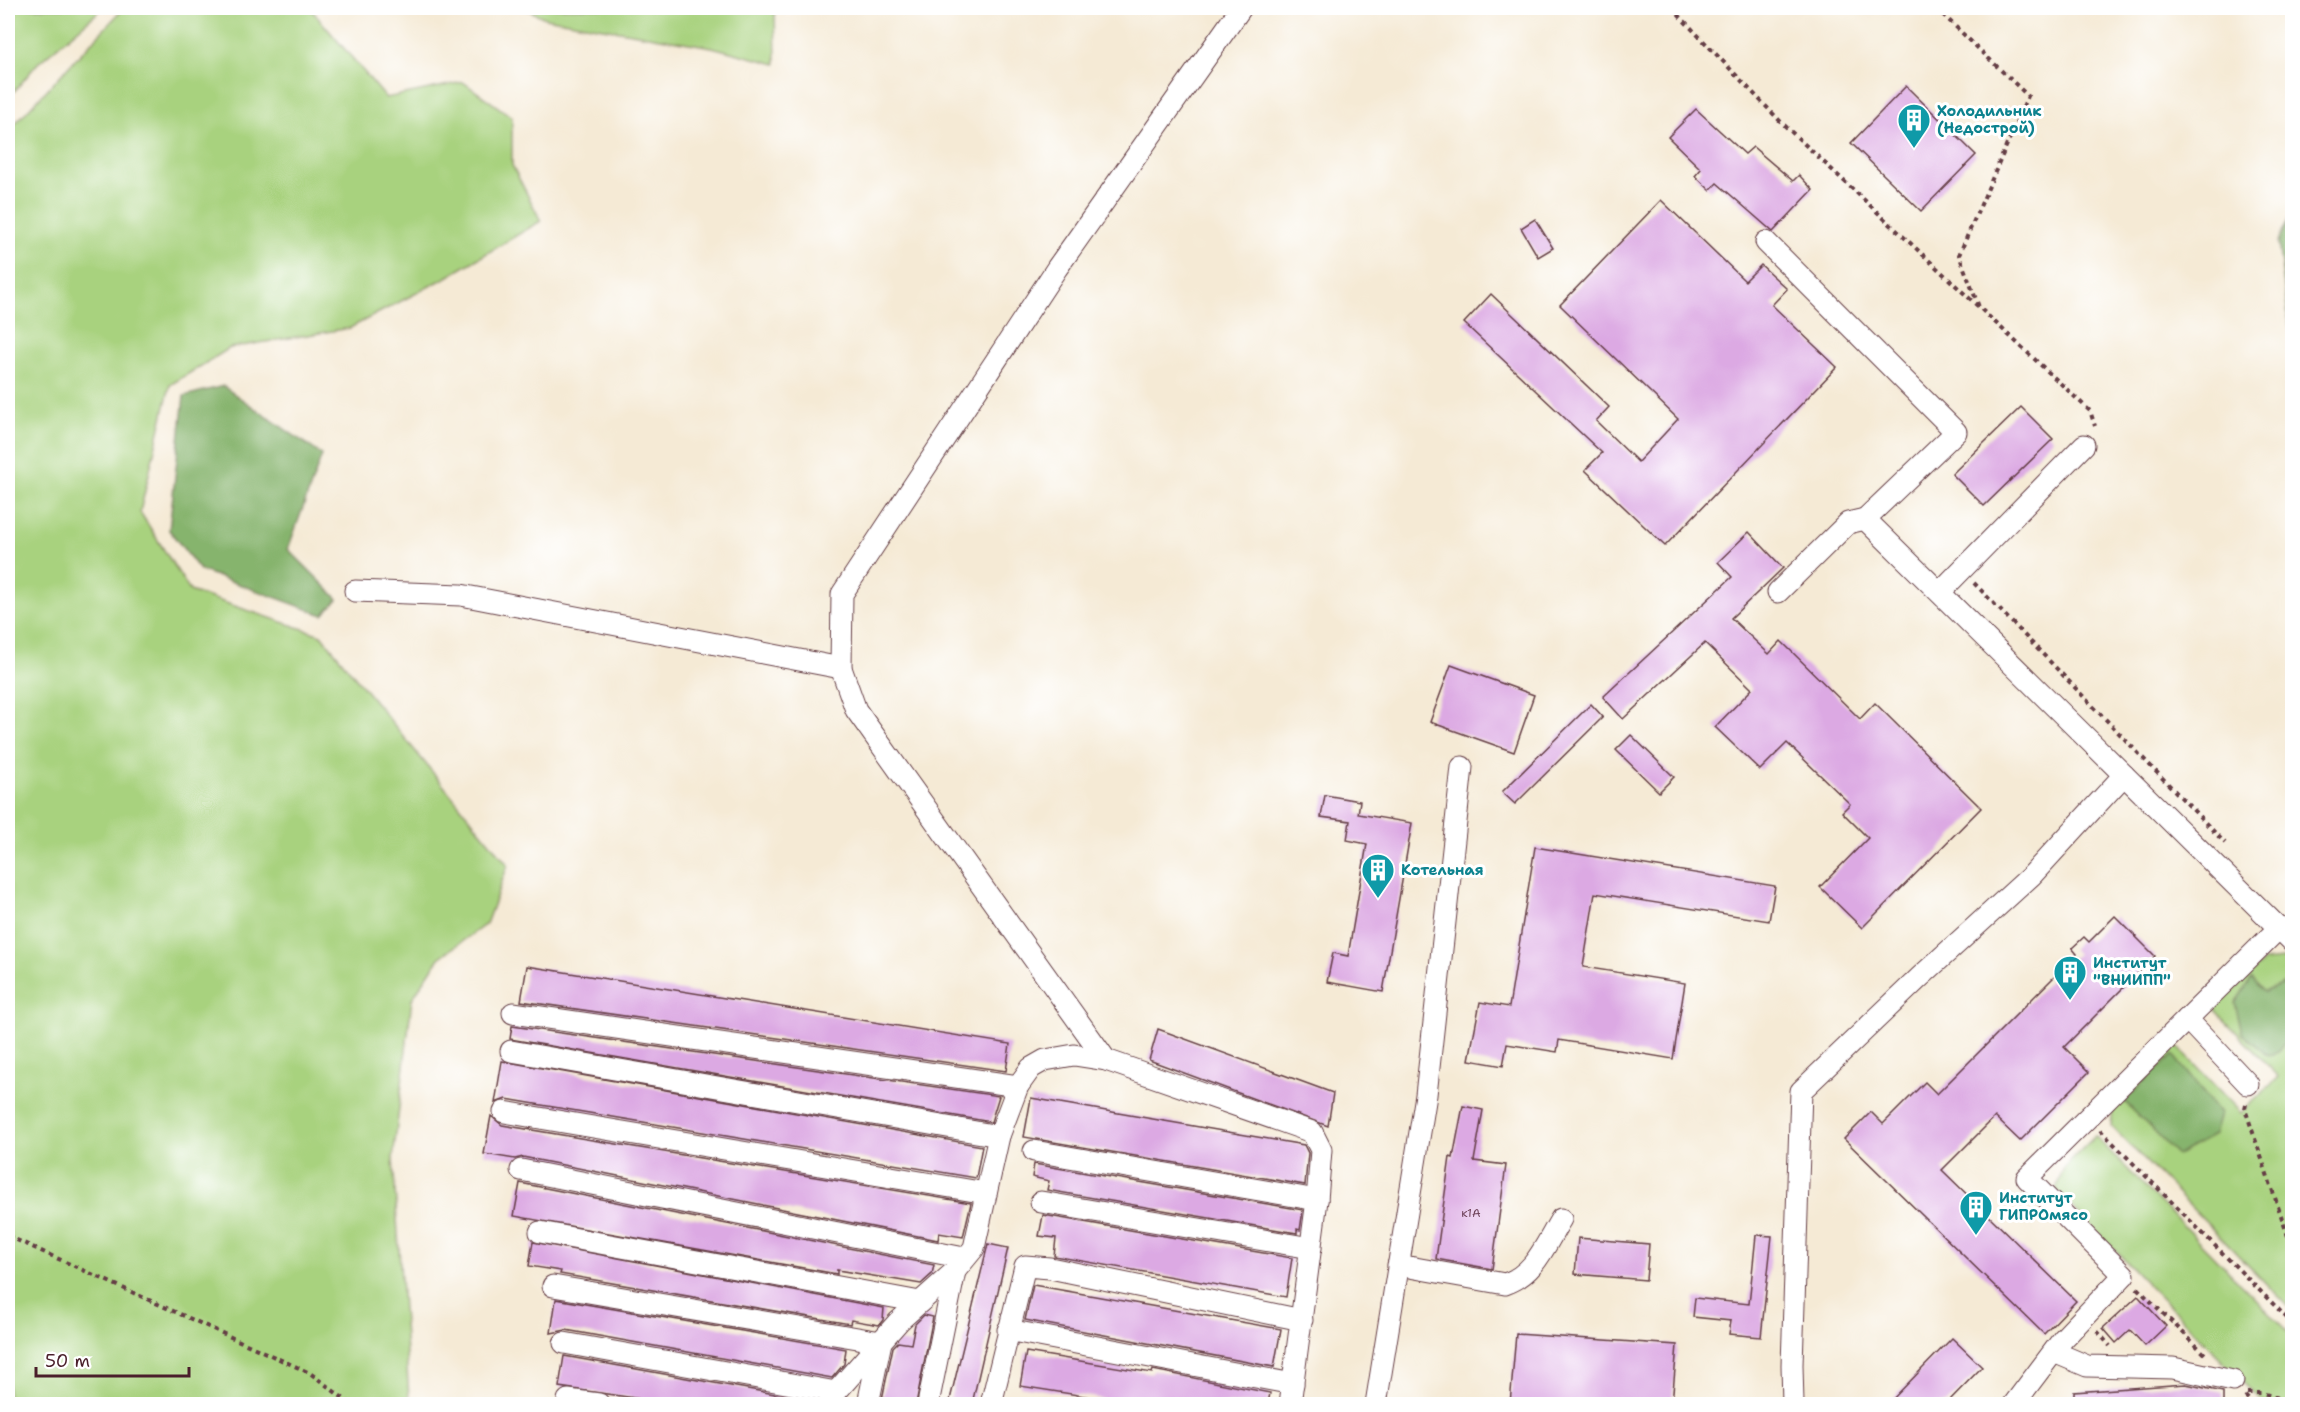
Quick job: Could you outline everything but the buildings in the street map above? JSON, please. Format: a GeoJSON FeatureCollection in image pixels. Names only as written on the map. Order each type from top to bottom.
{"type":"FeatureCollection","features":[{"type":"Feature","properties":{"kind":"street"},"geometry":{"type":"LineString","coordinates":[[1106,1060],[856,710],[841,668],[842,594],[1057,268],[1241,8]]}},
{"type":"Feature","properties":{"kind":"street"},"geometry":{"type":"LineString","coordinates":[[1766,242],[1956,432],[1865,519],[1848,523],[1778,592]]}},
{"type":"Feature","properties":{"kind":"street"},"geometry":{"type":"LineString","coordinates":[[1940,592],[2084,445]]}},
{"type":"Feature","properties":{"kind":"street"},"geometry":{"type":"LineString","coordinates":[[1865,519],[2286,934],[2187,1019],[2027,1178],[2124,1275],[2054,1352],[2014,1404]]}},
{"type":"Feature","properties":{"kind":"street"},"geometry":{"type":"LineString","coordinates":[[355,591],[461,595],[841,668]]}},
{"type":"Feature","properties":{"kind":"street"},"geometry":{"type":"LineString","coordinates":[[1376,1404],[1426,1095],[1462,767]]}},
{"type":"Feature","properties":{"kind":"street"},"geometry":{"type":"LineString","coordinates":[[1793,1404],[1792,1365],[1801,1091],[1919,978],[2032,876],[2124,775]]}},
{"type":"Feature","properties":{"kind":"street"},"geometry":{"type":"LineString","coordinates":[[513,1013],[1018,1086]]}},
{"type":"Feature","properties":{"kind":"street"},"geometry":{"type":"LineString","coordinates":[[2187,1019],[2248,1084]]}},
{"type":"Feature","properties":{"kind":"street"},"geometry":{"type":"LineString","coordinates":[[511,1051],[999,1136]]}},
{"type":"Feature","properties":{"kind":"street"},"geometry":{"type":"LineString","coordinates":[[564,1343],[833,1398],[881,1342],[974,1248],[999,1136],[1018,1086],[1031,1068],[1045,1060],[1074,1055],[1106,1060],[1312,1132],[1321,1150],[1317,1200],[1290,1404]]}},
{"type":"Feature","properties":{"kind":"street"},"geometry":{"type":"LineString","coordinates":[[504,1112],[986,1193]]}},
{"type":"Feature","properties":{"kind":"street"},"geometry":{"type":"LineString","coordinates":[[1034,1151],[1317,1200]]}},
{"type":"Feature","properties":{"kind":"street"},"geometry":{"type":"LineString","coordinates":[[521,1170],[960,1264]]}},
{"type":"Feature","properties":{"kind":"street"},"geometry":{"type":"LineString","coordinates":[[1041,1202],[1311,1248]]}},
{"type":"Feature","properties":{"kind":"street"},"geometry":{"type":"LineString","coordinates":[[1398,1265],[1505,1284],[1519,1279],[1531,1269],[1561,1219]]}},
{"type":"Feature","properties":{"kind":"street"},"geometry":{"type":"LineString","coordinates":[[540,1232],[920,1302]]}},
{"type":"Feature","properties":{"kind":"street"},"geometry":{"type":"LineString","coordinates":[[928,1404],[960,1264]]}},
{"type":"Feature","properties":{"kind":"street"},"geometry":{"type":"LineString","coordinates":[[991,1404],[1025,1266],[1050,1268],[1302,1320]]}},
{"type":"Feature","properties":{"kind":"street"},"geometry":{"type":"LineString","coordinates":[[552,1286],[881,1342]]}},
{"type":"Feature","properties":{"kind":"street"},"geometry":{"type":"LineString","coordinates":[[1008,1330],[1293,1383]]}},
{"type":"Feature","properties":{"kind":"street"},"geometry":{"type":"LineString","coordinates":[[868,1404],[881,1342]]}},
{"type":"Feature","properties":{"kind":"street"},"geometry":{"type":"LineString","coordinates":[[2054,1352],[2087,1366],[2125,1365],[2173,1368],[2233,1381]]}},
{"type":"Feature","properties":{"kind":"street"},"geometry":{"type":"LineString","coordinates":[[568,1400],[599,1404]]}},
{"type":"Feature","properties":{"kind":"path"},"geometry":{"type":"LineString","coordinates":[[1672,8],[1783,124],[2090,411],[2095,426]]}},
{"type":"Feature","properties":{"kind":"path"},"geometry":{"type":"LineString","coordinates":[[1677,13],[1689,8]]}},
{"type":"Feature","properties":{"kind":"path"},"geometry":{"type":"LineString","coordinates":[[1936,8],[1944,13],[2028,96],[1959,255],[1980,310]]}},
{"type":"Feature","properties":{"kind":"path"},"geometry":{"type":"LineString","coordinates":[[1962,570],[2226,844]]}},
{"type":"Feature","properties":{"kind":"path"},"geometry":{"type":"LineString","coordinates":[[2248,1084],[2245,1109],[2292,1248]]}},
{"type":"Feature","properties":{"kind":"path"},"geometry":{"type":"LineString","coordinates":[[2088,1115],[2292,1323]]}},
{"type":"Feature","properties":{"kind":"path"},"geometry":{"type":"LineString","coordinates":[[8,1236],[310,1373],[351,1404]]}},
{"type":"Feature","properties":{"kind":"path"},"geometry":{"type":"LineString","coordinates":[[2124,1275],[2208,1357]]}},
{"type":"Feature","properties":{"kind":"path"},"geometry":{"type":"LineString","coordinates":[[2084,1317],[2125,1365]]}},
{"type":"Feature","properties":{"kind":"path"},"geometry":{"type":"LineString","coordinates":[[2253,1404],[2243,1394],[2262,1393],[2292,1402]]}},
{"type":"Feature","properties":{"kind":"green space"},"geometry":{"type":"Polygon","coordinates":[[[8,8],[103,8],[37,64],[8,99],[8,8]]]}},
{"type":"Feature","properties":{"kind":"green space"},"geometry":{"type":"Polygon","coordinates":[[[124,8],[310,8],[386,98],[463,82],[512,117],[512,165],[541,221],[447,277],[350,328],[230,348],[170,385],[140,512],[190,591],[321,635],[508,865],[486,924],[439,958],[412,999],[393,1159],[409,1398],[416,1404],[14,1404],[8,1398],[8,131],[124,8]]]}},
{"type":"Feature","properties":{"kind":"green space"},"geometry":{"type":"Polygon","coordinates":[[[524,8],[775,8],[776,64],[712,47],[545,18],[524,8]]]}},
{"type":"Feature","properties":{"kind":"green space"},"geometry":{"type":"Polygon","coordinates":[[[2292,212],[2292,345],[2278,242],[2292,212]]]}},
{"type":"Feature","properties":{"kind":"green space"},"geometry":{"type":"Polygon","coordinates":[[[223,386],[322,455],[288,549],[338,599],[323,615],[200,570],[169,530],[184,396],[223,386]]]}},
{"type":"Feature","properties":{"kind":"green space"},"geometry":{"type":"Polygon","coordinates":[[[2283,959],[2292,969],[2292,1310],[2111,1126],[2113,1107],[2176,1045],[2241,1113],[2279,1077],[2214,1009],[2264,961],[2283,959]]]}},
{"type":"Feature","properties":{"kind":"green space"},"geometry":{"type":"Polygon","coordinates":[[[2252,978],[2264,992],[2283,984],[2292,995],[2292,1022],[2288,1038],[2277,1051],[2269,1056],[2242,1033],[2235,1003],[2252,978]]]}},
{"type":"Feature","properties":{"kind":"green space"},"geometry":{"type":"Polygon","coordinates":[[[2173,1055],[2220,1114],[2214,1135],[2177,1155],[2124,1101],[2173,1055]]]}},
{"type":"Feature","properties":{"kind":"green space"},"geometry":{"type":"Polygon","coordinates":[[[2095,1136],[2292,1336],[2292,1404],[2265,1404],[2056,1190],[2064,1167],[2095,1136]]]}},
{"type":"Feature","properties":{"kind":"place","name":"Холодильник (Недострой)"},"geometry":{"type":"Point","coordinates":[1914,149]}},
{"type":"Feature","properties":{"kind":"place","name":"Котельная"},"geometry":{"type":"Point","coordinates":[1378,899]}},
{"type":"Feature","properties":{"kind":"place","name":"Институт \"ВНИИПП\""},"geometry":{"type":"Point","coordinates":[2070,1001]}},
{"type":"Feature","properties":{"kind":"place","name":"Институт ГИПРОмясо"},"geometry":{"type":"Point","coordinates":[1976,1236]}}]}
